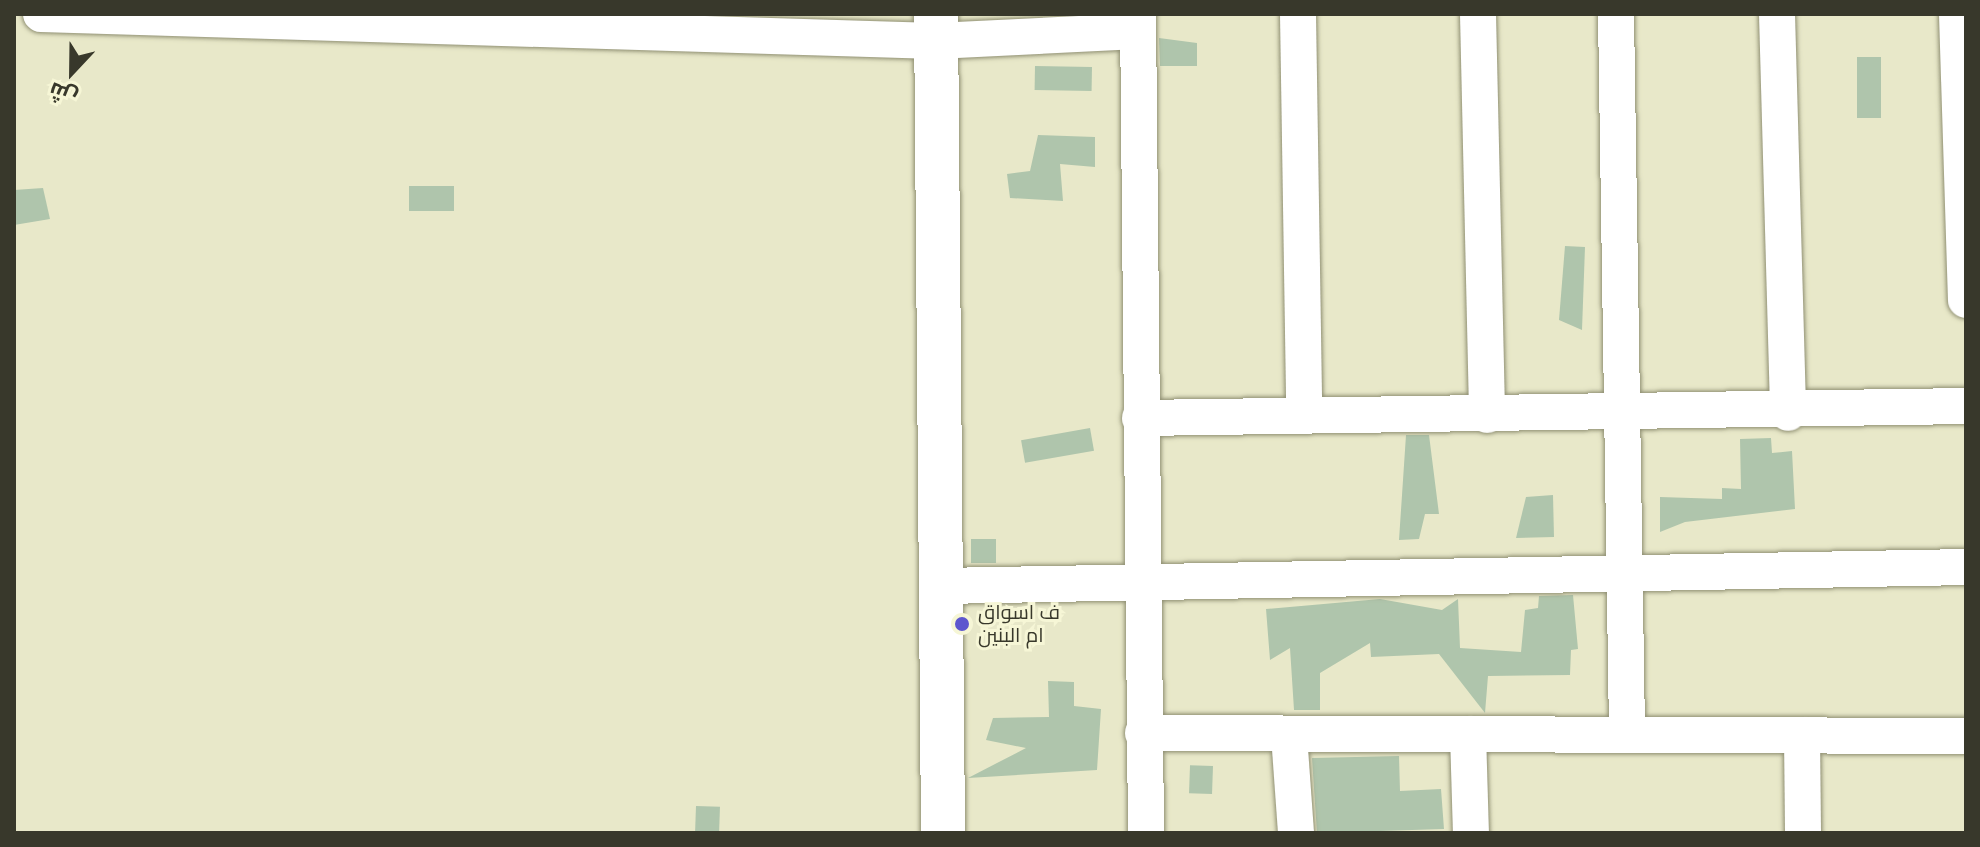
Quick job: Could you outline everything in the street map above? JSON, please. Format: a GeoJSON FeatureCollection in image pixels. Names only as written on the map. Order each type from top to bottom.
{"type":"FeatureCollection","features":[{"type":"Feature","properties":{"kind":"street"},"geometry":{"type":"LineString","coordinates":[[41,14],[936,28],[1138,22],[1140,582],[1146,833]]}},
{"type":"Feature","properties":{"kind":"street"},"geometry":{"type":"LineString","coordinates":[[1298,14],[1304,415]]}},
{"type":"Feature","properties":{"kind":"street"},"geometry":{"type":"LineString","coordinates":[[1478,14],[1487,415]]}},
{"type":"Feature","properties":{"kind":"street"},"geometry":{"type":"LineString","coordinates":[[1616,14],[1618,414],[1627,734]]}},
{"type":"Feature","properties":{"kind":"street"},"geometry":{"type":"LineString","coordinates":[[1777,14],[1788,413]]}},
{"type":"Feature","properties":{"kind":"street"},"geometry":{"type":"LineString","coordinates":[[1957,14],[1966,300]]}},
{"type":"Feature","properties":{"kind":"street"},"geometry":{"type":"LineString","coordinates":[[936,28],[943,833]]}},
{"type":"Feature","properties":{"kind":"street"},"geometry":{"type":"LineString","coordinates":[[1140,418],[1788,413],[1966,406]]}},
{"type":"Feature","properties":{"kind":"street"},"geometry":{"type":"LineString","coordinates":[[941,586],[1966,567]]}},
{"type":"Feature","properties":{"kind":"street"},"geometry":{"type":"LineString","coordinates":[[1143,733],[1966,736]]}},
{"type":"Feature","properties":{"kind":"street"},"geometry":{"type":"LineString","coordinates":[[1468,734],[1471,833]]}},
{"type":"Feature","properties":{"kind":"street"},"geometry":{"type":"LineString","coordinates":[[1289,735],[1296,833]]}},
{"type":"Feature","properties":{"kind":"street"},"geometry":{"type":"LineString","coordinates":[[1802,735],[1803,833]]}},
{"type":"Feature","properties":{"kind":"building"},"geometry":{"type":"Polygon","coordinates":[[[1159,38],[1197,43],[1197,66],[1160,66],[1159,38]]]}},
{"type":"Feature","properties":{"kind":"building"},"geometry":{"type":"Polygon","coordinates":[[[1857,57],[1881,57],[1881,118],[1857,118],[1857,57]]]}},
{"type":"Feature","properties":{"kind":"building"},"geometry":{"type":"Polygon","coordinates":[[[1035,66],[1092,67],[1092,91],[1035,90],[1035,66]]]}},
{"type":"Feature","properties":{"kind":"building"},"geometry":{"type":"Polygon","coordinates":[[[1038,135],[1095,137],[1095,167],[1060,164],[1063,201],[1010,198],[1007,174],[1030,171],[1038,135]]]}},
{"type":"Feature","properties":{"kind":"building"},"geometry":{"type":"Polygon","coordinates":[[[409,186],[454,186],[454,211],[409,211],[409,186]]]}},
{"type":"Feature","properties":{"kind":"building"},"geometry":{"type":"Polygon","coordinates":[[[43,188],[50,219],[14,225],[14,190],[43,188]]]}},
{"type":"Feature","properties":{"kind":"building"},"geometry":{"type":"Polygon","coordinates":[[[1565,246],[1585,247],[1582,330],[1559,320],[1565,246]]]}},
{"type":"Feature","properties":{"kind":"building"},"geometry":{"type":"Polygon","coordinates":[[[1090,428],[1094,451],[1025,463],[1021,440],[1090,428]]]}},
{"type":"Feature","properties":{"kind":"building"},"geometry":{"type":"Polygon","coordinates":[[[1406,435],[1429,435],[1439,514],[1425,514],[1419,539],[1399,540],[1406,435]]]}},
{"type":"Feature","properties":{"kind":"building"},"geometry":{"type":"Polygon","coordinates":[[[1771,438],[1772,453],[1792,451],[1795,509],[1685,522],[1660,532],[1660,497],[1722,499],[1722,488],[1741,489],[1740,439],[1771,438]]]}},
{"type":"Feature","properties":{"kind":"building"},"geometry":{"type":"Polygon","coordinates":[[[1553,495],[1554,537],[1516,538],[1526,497],[1553,495]]]}},
{"type":"Feature","properties":{"kind":"building"},"geometry":{"type":"Polygon","coordinates":[[[971,539],[996,539],[996,563],[971,563],[971,539]]]}},
{"type":"Feature","properties":{"kind":"building"},"geometry":{"type":"Polygon","coordinates":[[[1573,595],[1578,649],[1571,650],[1570,675],[1488,676],[1485,713],[1439,654],[1371,657],[1370,643],[1320,673],[1320,710],[1294,710],[1290,648],[1270,660],[1266,609],[1380,599],[1442,610],[1458,599],[1460,648],[1521,652],[1525,610],[1538,608],[1539,596],[1573,595]]]}},
{"type":"Feature","properties":{"kind":"building"},"geometry":{"type":"Polygon","coordinates":[[[1048,681],[1074,682],[1074,706],[1101,709],[1097,770],[968,778],[1026,748],[986,740],[993,718],[1049,717],[1048,681]]]}},
{"type":"Feature","properties":{"kind":"building"},"geometry":{"type":"Polygon","coordinates":[[[1399,756],[1400,791],[1441,789],[1444,829],[1317,833],[1312,758],[1399,756]]]}},
{"type":"Feature","properties":{"kind":"building"},"geometry":{"type":"Polygon","coordinates":[[[1190,765],[1213,766],[1212,794],[1189,793],[1190,765]]]}},
{"type":"Feature","properties":{"kind":"building"},"geometry":{"type":"Polygon","coordinates":[[[696,806],[720,807],[719,833],[695,833],[696,806]]]}},
{"type":"Feature","properties":{"kind":"place","name":"ف اسواق ام البنين"},"geometry":{"type":"Point","coordinates":[962,624]}}]}
